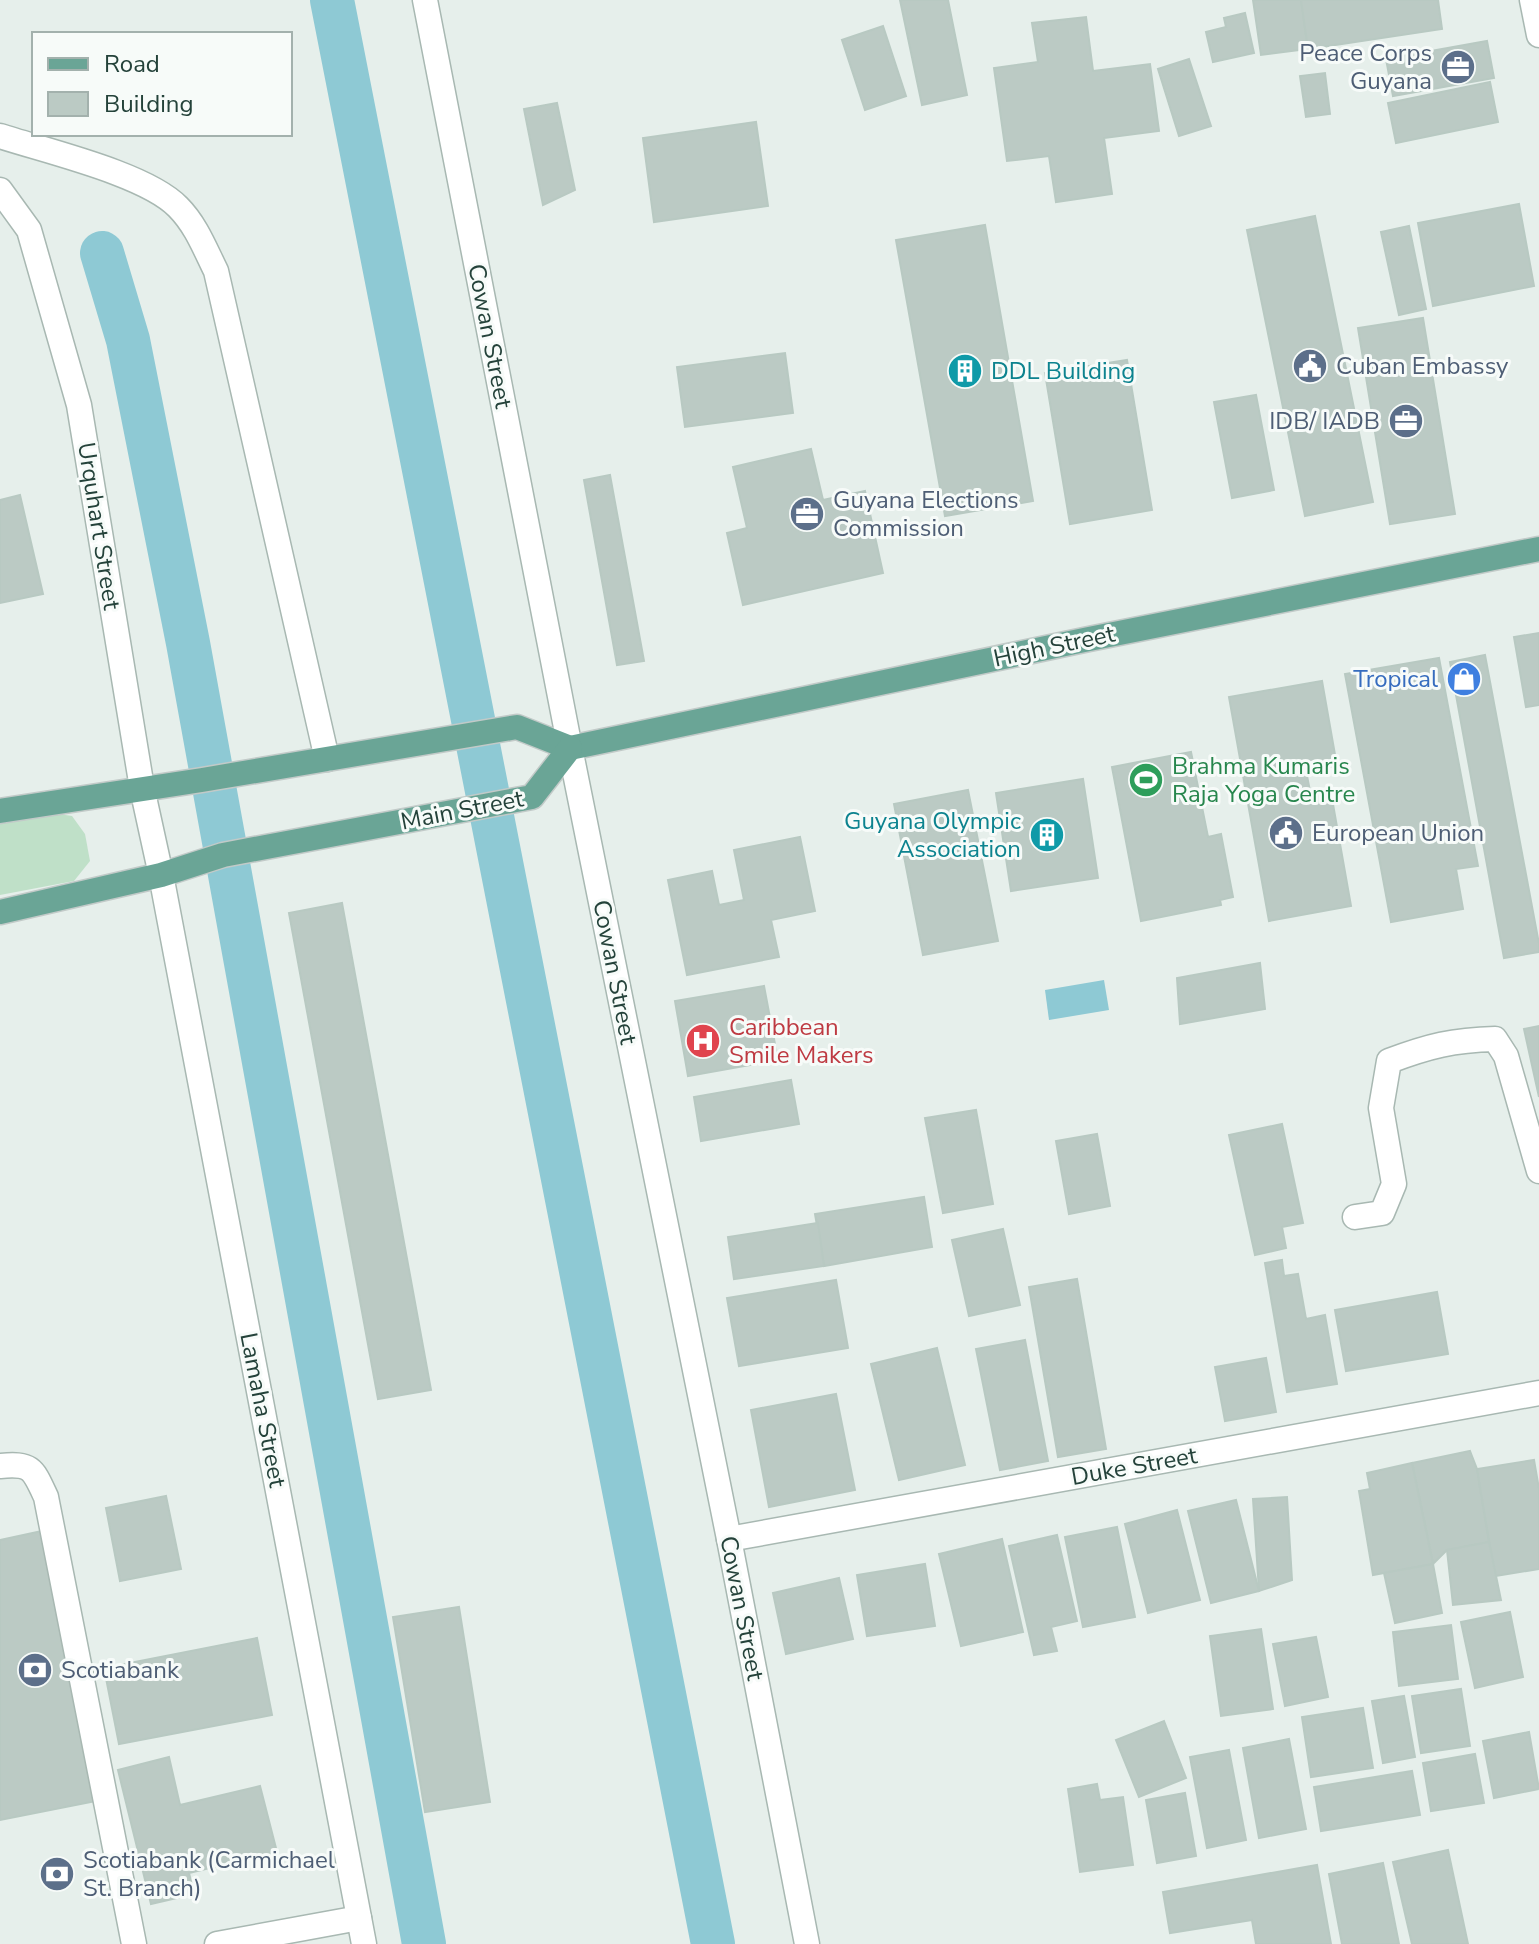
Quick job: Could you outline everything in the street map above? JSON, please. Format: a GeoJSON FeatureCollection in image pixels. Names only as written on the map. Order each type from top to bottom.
{"type":"FeatureCollection","features":[{"type":"Feature","properties":{"kind":"main road","name":"High Street"},"geometry":{"type":"LineString","coordinates":[[570,748],[1539,549]]}},
{"type":"Feature","properties":{"kind":"main road"},"geometry":{"type":"LineString","coordinates":[[0,811],[517,727],[570,748]]}},
{"type":"Feature","properties":{"kind":"main road","name":"Main Street"},"geometry":{"type":"LineString","coordinates":[[0,912],[161,875],[223,855],[532,797],[570,748]]}},
{"type":"Feature","properties":{"kind":"street","name":"Cowan Street"},"geometry":{"type":"LineString","coordinates":[[425,0],[807,1944]]}},
{"type":"Feature","properties":{"kind":"street"},"geometry":{"type":"LineString","coordinates":[[1532,0],[1539,35]]}},
{"type":"Feature","properties":{"kind":"street"},"geometry":{"type":"LineString","coordinates":[[0,136],[126,177],[157,191],[178,207],[194,228],[216,271],[327,759]]}},
{"type":"Feature","properties":{"kind":"street","name":"Urquhart Street"},"geometry":{"type":"LineString","coordinates":[[0,190],[29,230],[79,405],[142,788],[161,875]]}},
{"type":"Feature","properties":{"kind":"street","name":"Lamaha Street"},"geometry":{"type":"LineString","coordinates":[[161,875],[364,1944]]}},
{"type":"Feature","properties":{"kind":"street"},"geometry":{"type":"LineString","coordinates":[[1355,1217],[1382,1213],[1394,1184],[1381,1108],[1389,1061],[1432,1045],[1495,1039],[1506,1056],[1539,1171]]}},
{"type":"Feature","properties":{"kind":"street","name":"Duke Street"},"geometry":{"type":"LineString","coordinates":[[729,1539],[1539,1393]]}},
{"type":"Feature","properties":{"kind":"street"},"geometry":{"type":"LineString","coordinates":[[0,1466],[19,1464],[29,1467],[36,1474],[46,1497],[134,1944]]}},
{"type":"Feature","properties":{"kind":"street"},"geometry":{"type":"LineString","coordinates":[[217,1944],[359,1918]]}},
{"type":"Feature","properties":{"kind":"green space"},"geometry":{"type":"Polygon","coordinates":[[[52,813],[72,816],[85,834],[90,861],[74,881],[0,895],[0,822],[52,813]]]}},
{"type":"Feature","properties":{"kind":"water"},"geometry":{"type":"Polygon","coordinates":[[[1104,980],[1109,1010],[1049,1020],[1045,990],[1104,980]]]}},
{"type":"Feature","properties":{"kind":"building"},"geometry":{"type":"Polygon","coordinates":[[[900,0],[948,0],[967,95],[922,105],[900,0]]]}},
{"type":"Feature","properties":{"kind":"building"},"geometry":{"type":"Polygon","coordinates":[[[1253,0],[1301,0],[1308,49],[1261,55],[1253,0]]]}},
{"type":"Feature","properties":{"kind":"building"},"geometry":{"type":"Polygon","coordinates":[[[1301,0],[1438,0],[1442,29],[1308,49],[1301,0]]]}},
{"type":"Feature","properties":{"kind":"building"},"geometry":{"type":"Polygon","coordinates":[[[1245,13],[1254,53],[1213,62],[1206,32],[1226,27],[1224,18],[1245,13]]]}},
{"type":"Feature","properties":{"kind":"building"},"geometry":{"type":"Polygon","coordinates":[[[1086,17],[1093,71],[1150,64],[1159,131],[1104,138],[1112,194],[1056,202],[1049,156],[1007,161],[994,68],[1038,62],[1032,23],[1086,17]]]}},
{"type":"Feature","properties":{"kind":"building"},"geometry":{"type":"Polygon","coordinates":[[[883,26],[906,96],[865,110],[842,40],[883,26]]]}},
{"type":"Feature","properties":{"kind":"building"},"geometry":{"type":"Polygon","coordinates":[[[1487,41],[1494,78],[1393,96],[1386,59],[1487,41]]]}},
{"type":"Feature","properties":{"kind":"building"},"geometry":{"type":"Polygon","coordinates":[[[1189,59],[1211,126],[1179,136],[1158,69],[1189,59]]]}},
{"type":"Feature","properties":{"kind":"building"},"geometry":{"type":"Polygon","coordinates":[[[1325,73],[1330,114],[1306,117],[1300,76],[1325,73]]]}},
{"type":"Feature","properties":{"kind":"building"},"geometry":{"type":"Polygon","coordinates":[[[1490,82],[1498,122],[1396,143],[1388,103],[1490,82]]]}},
{"type":"Feature","properties":{"kind":"building"},"geometry":{"type":"Polygon","coordinates":[[[557,103],[575,190],[543,205],[524,109],[557,103]]]}},
{"type":"Feature","properties":{"kind":"building"},"geometry":{"type":"Polygon","coordinates":[[[756,122],[768,206],[654,222],[643,138],[756,122]]]}},
{"type":"Feature","properties":{"kind":"building"},"geometry":{"type":"Polygon","coordinates":[[[1519,204],[1534,286],[1433,306],[1418,223],[1519,204]]]}},
{"type":"Feature","properties":{"kind":"building","name":"Cuban Embassy"},"geometry":{"type":"Polygon","coordinates":[[[1315,216],[1373,502],[1305,516],[1247,230],[1315,216]]]}},
{"type":"Feature","properties":{"kind":"building","name":"DDL Building"},"geometry":{"type":"Polygon","coordinates":[[[985,225],[1033,501],[945,516],[896,240],[985,225]]]}},
{"type":"Feature","properties":{"kind":"building"},"geometry":{"type":"Polygon","coordinates":[[[1409,226],[1426,309],[1399,315],[1381,232],[1409,226]]]}},
{"type":"Feature","properties":{"kind":"building","name":"IDB/ IADB"},"geometry":{"type":"Polygon","coordinates":[[[1423,318],[1455,514],[1390,524],[1358,328],[1423,318]]]}},
{"type":"Feature","properties":{"kind":"building"},"geometry":{"type":"Polygon","coordinates":[[[785,353],[793,413],[685,427],[677,367],[785,353]]]}},
{"type":"Feature","properties":{"kind":"building"},"geometry":{"type":"Polygon","coordinates":[[[1127,360],[1152,510],[1070,524],[1045,373],[1127,360]]]}},
{"type":"Feature","properties":{"kind":"building"},"geometry":{"type":"Polygon","coordinates":[[[1256,395],[1274,490],[1232,498],[1214,402],[1256,395]]]}},
{"type":"Feature","properties":{"kind":"building","name":"Guyana Elections Commission"},"geometry":{"type":"Polygon","coordinates":[[[811,449],[823,500],[865,491],[883,573],[743,605],[727,533],[747,528],[733,467],[811,449]]]}},
{"type":"Feature","properties":{"kind":"building"},"geometry":{"type":"Polygon","coordinates":[[[610,475],[644,661],[617,665],[584,480],[610,475]]]}},
{"type":"Feature","properties":{"kind":"building"},"geometry":{"type":"Polygon","coordinates":[[[20,495],[43,594],[0,603],[0,500],[20,495]]]}},
{"type":"Feature","properties":{"kind":"building"},"geometry":{"type":"Polygon","coordinates":[[[1539,633],[1539,705],[1526,707],[1514,637],[1539,633]]]}},
{"type":"Feature","properties":{"kind":"building"},"geometry":{"type":"Polygon","coordinates":[[[1485,655],[1539,944],[1539,952],[1504,958],[1450,662],[1485,655]]]}},
{"type":"Feature","properties":{"kind":"building"},"geometry":{"type":"Polygon","coordinates":[[[1439,658],[1478,866],[1456,869],[1463,909],[1391,922],[1345,674],[1439,658]]]}},
{"type":"Feature","properties":{"kind":"building"},"geometry":{"type":"Polygon","coordinates":[[[1322,681],[1337,766],[1306,771],[1311,796],[1331,793],[1351,906],[1269,921],[1229,697],[1322,681]]]}},
{"type":"Feature","properties":{"kind":"building"},"geometry":{"type":"Polygon","coordinates":[[[1191,752],[1208,837],[1221,834],[1233,897],[1220,900],[1221,905],[1141,921],[1112,767],[1191,752]]]}},
{"type":"Feature","properties":{"kind":"building","name":"Guyana Olympic Association"},"geometry":{"type":"Polygon","coordinates":[[[1083,779],[1098,878],[1011,891],[996,793],[1083,779]]]}},
{"type":"Feature","properties":{"kind":"building"},"geometry":{"type":"Polygon","coordinates":[[[968,790],[998,941],[923,955],[894,804],[968,790]]]}},
{"type":"Feature","properties":{"kind":"building"},"geometry":{"type":"Polygon","coordinates":[[[800,837],[815,911],[771,920],[779,957],[687,975],[668,880],[712,871],[719,905],[744,900],[734,850],[800,837]]]}},
{"type":"Feature","properties":{"kind":"building"},"geometry":{"type":"Polygon","coordinates":[[[342,903],[431,1390],[378,1399],[289,913],[342,903]]]}},
{"type":"Feature","properties":{"kind":"building"},"geometry":{"type":"Polygon","coordinates":[[[1260,963],[1265,1009],[1180,1024],[1177,978],[1260,963]]]}},
{"type":"Feature","properties":{"kind":"building"},"geometry":{"type":"Polygon","coordinates":[[[764,986],[778,1060],[688,1076],[675,1001],[764,986]]]}},
{"type":"Feature","properties":{"kind":"building"},"geometry":{"type":"Polygon","coordinates":[[[1539,1026],[1539,1097],[1524,1029],[1539,1026]]]}},
{"type":"Feature","properties":{"kind":"building"},"geometry":{"type":"Polygon","coordinates":[[[791,1080],[799,1124],[701,1141],[694,1097],[791,1080]]]}},
{"type":"Feature","properties":{"kind":"building"},"geometry":{"type":"Polygon","coordinates":[[[976,1110],[993,1204],[943,1213],[925,1118],[976,1110]]]}},
{"type":"Feature","properties":{"kind":"building"},"geometry":{"type":"Polygon","coordinates":[[[1282,1124],[1303,1223],[1282,1227],[1286,1248],[1255,1255],[1229,1135],[1282,1124]]]}},
{"type":"Feature","properties":{"kind":"building"},"geometry":{"type":"Polygon","coordinates":[[[1097,1134],[1110,1206],[1069,1214],[1056,1141],[1097,1134]]]}},
{"type":"Feature","properties":{"kind":"building"},"geometry":{"type":"Polygon","coordinates":[[[924,1197],[932,1247],[824,1266],[815,1214],[924,1197]]]}},
{"type":"Feature","properties":{"kind":"building"},"geometry":{"type":"Polygon","coordinates":[[[818,1223],[824,1266],[734,1279],[728,1237],[818,1223]]]}},
{"type":"Feature","properties":{"kind":"building"},"geometry":{"type":"Polygon","coordinates":[[[1003,1229],[1020,1305],[969,1316],[952,1240],[1003,1229]]]}},
{"type":"Feature","properties":{"kind":"building"},"geometry":{"type":"Polygon","coordinates":[[[1282,1260],[1284,1276],[1298,1274],[1306,1319],[1325,1315],[1337,1384],[1287,1392],[1265,1263],[1282,1260]]]}},
{"type":"Feature","properties":{"kind":"building"},"geometry":{"type":"Polygon","coordinates":[[[1077,1279],[1106,1449],[1058,1457],[1029,1287],[1077,1279]]]}},
{"type":"Feature","properties":{"kind":"building"},"geometry":{"type":"Polygon","coordinates":[[[836,1280],[848,1348],[739,1366],[727,1298],[836,1280]]]}},
{"type":"Feature","properties":{"kind":"building"},"geometry":{"type":"Polygon","coordinates":[[[1437,1292],[1448,1354],[1346,1371],[1335,1310],[1437,1292]]]}},
{"type":"Feature","properties":{"kind":"building"},"geometry":{"type":"Polygon","coordinates":[[[1025,1340],[1048,1461],[1000,1470],[976,1349],[1025,1340]]]}},
{"type":"Feature","properties":{"kind":"building"},"geometry":{"type":"Polygon","coordinates":[[[937,1348],[965,1465],[899,1480],[871,1364],[937,1348]]]}},
{"type":"Feature","properties":{"kind":"building"},"geometry":{"type":"Polygon","coordinates":[[[1266,1358],[1276,1412],[1225,1421],[1215,1367],[1266,1358]]]}},
{"type":"Feature","properties":{"kind":"building"},"geometry":{"type":"Polygon","coordinates":[[[836,1394],[855,1490],[769,1507],[751,1410],[836,1394]]]}},
{"type":"Feature","properties":{"kind":"building"},"geometry":{"type":"Polygon","coordinates":[[[1470,1451],[1477,1469],[1489,1542],[1447,1550],[1433,1564],[1412,1463],[1470,1451]]]}},
{"type":"Feature","properties":{"kind":"building"},"geometry":{"type":"Polygon","coordinates":[[[1534,1460],[1539,1489],[1539,1569],[1495,1576],[1477,1469],[1534,1460]]]}},
{"type":"Feature","properties":{"kind":"building"},"geometry":{"type":"Polygon","coordinates":[[[1412,1463],[1433,1564],[1373,1575],[1359,1491],[1370,1489],[1367,1473],[1412,1463]]]}},
{"type":"Feature","properties":{"kind":"building"},"geometry":{"type":"Polygon","coordinates":[[[166,1496],[181,1569],[120,1581],[106,1508],[166,1496]]]}},
{"type":"Feature","properties":{"kind":"building"},"geometry":{"type":"Polygon","coordinates":[[[1287,1497],[1292,1580],[1259,1591],[1253,1499],[1287,1497]]]}},
{"type":"Feature","properties":{"kind":"building"},"geometry":{"type":"Polygon","coordinates":[[[1236,1500],[1259,1591],[1211,1603],[1188,1511],[1236,1500]]]}},
{"type":"Feature","properties":{"kind":"building"},"geometry":{"type":"Polygon","coordinates":[[[1177,1510],[1200,1600],[1148,1613],[1125,1524],[1177,1510]]]}},
{"type":"Feature","properties":{"kind":"building"},"geometry":{"type":"Polygon","coordinates":[[[1117,1527],[1135,1617],[1083,1627],[1065,1537],[1117,1527]]]}},
{"type":"Feature","properties":{"kind":"building","name":"Scotiabank"},"geometry":{"type":"Polygon","coordinates":[[[42,1531],[96,1801],[0,1820],[0,1540],[42,1531]]]}},
{"type":"Feature","properties":{"kind":"building"},"geometry":{"type":"Polygon","coordinates":[[[1057,1535],[1077,1621],[1051,1627],[1057,1651],[1034,1655],[1009,1546],[1057,1535]]]}},
{"type":"Feature","properties":{"kind":"building"},"geometry":{"type":"Polygon","coordinates":[[[1002,1539],[1023,1632],[961,1646],[939,1554],[1002,1539]]]}},
{"type":"Feature","properties":{"kind":"building"},"geometry":{"type":"Polygon","coordinates":[[[1489,1542],[1501,1600],[1453,1605],[1447,1550],[1489,1542]]]}},
{"type":"Feature","properties":{"kind":"building"},"geometry":{"type":"Polygon","coordinates":[[[925,1564],[935,1626],[867,1636],[857,1575],[925,1564]]]}},
{"type":"Feature","properties":{"kind":"building"},"geometry":{"type":"Polygon","coordinates":[[[1433,1564],[1442,1613],[1395,1623],[1384,1573],[1433,1564]]]}},
{"type":"Feature","properties":{"kind":"building"},"geometry":{"type":"Polygon","coordinates":[[[839,1578],[853,1639],[786,1654],[773,1593],[839,1578]]]}},
{"type":"Feature","properties":{"kind":"building"},"geometry":{"type":"Polygon","coordinates":[[[459,1607],[490,1802],[425,1812],[393,1617],[459,1607]]]}},
{"type":"Feature","properties":{"kind":"building"},"geometry":{"type":"Polygon","coordinates":[[[1510,1612],[1523,1677],[1475,1688],[1461,1622],[1510,1612]]]}},
{"type":"Feature","properties":{"kind":"building"},"geometry":{"type":"Polygon","coordinates":[[[1451,1625],[1458,1679],[1399,1686],[1393,1632],[1451,1625]]]}},
{"type":"Feature","properties":{"kind":"building"},"geometry":{"type":"Polygon","coordinates":[[[1261,1629],[1273,1709],[1221,1716],[1210,1636],[1261,1629]]]}},
{"type":"Feature","properties":{"kind":"building"},"geometry":{"type":"Polygon","coordinates":[[[1316,1637],[1328,1697],[1285,1706],[1273,1644],[1316,1637]]]}},
{"type":"Feature","properties":{"kind":"building"},"geometry":{"type":"Polygon","coordinates":[[[257,1638],[272,1715],[119,1744],[104,1668],[257,1638]]]}},
{"type":"Feature","properties":{"kind":"building"},"geometry":{"type":"Polygon","coordinates":[[[1461,1689],[1470,1746],[1421,1753],[1412,1696],[1461,1689]]]}},
{"type":"Feature","properties":{"kind":"building"},"geometry":{"type":"Polygon","coordinates":[[[1404,1696],[1415,1757],[1383,1763],[1372,1701],[1404,1696]]]}},
{"type":"Feature","properties":{"kind":"building"},"geometry":{"type":"Polygon","coordinates":[[[1363,1708],[1373,1768],[1311,1777],[1302,1717],[1363,1708]]]}},
{"type":"Feature","properties":{"kind":"building"},"geometry":{"type":"Polygon","coordinates":[[[1164,1721],[1186,1778],[1139,1797],[1116,1740],[1164,1721]]]}},
{"type":"Feature","properties":{"kind":"building"},"geometry":{"type":"Polygon","coordinates":[[[1529,1732],[1539,1789],[1494,1798],[1483,1741],[1529,1732]]]}},
{"type":"Feature","properties":{"kind":"building"},"geometry":{"type":"Polygon","coordinates":[[[1289,1739],[1306,1829],[1259,1838],[1243,1748],[1289,1739]]]}},
{"type":"Feature","properties":{"kind":"building"},"geometry":{"type":"Polygon","coordinates":[[[1229,1750],[1246,1840],[1207,1848],[1190,1757],[1229,1750]]]}},
{"type":"Feature","properties":{"kind":"building"},"geometry":{"type":"Polygon","coordinates":[[[1475,1754],[1484,1803],[1431,1811],[1423,1763],[1475,1754]]]}},
{"type":"Feature","properties":{"kind":"building"},"geometry":{"type":"Polygon","coordinates":[[[169,1757],[180,1805],[260,1786],[277,1852],[189,1873],[194,1894],[151,1904],[118,1770],[169,1757]]]}},
{"type":"Feature","properties":{"kind":"building"},"geometry":{"type":"Polygon","coordinates":[[[1412,1771],[1420,1815],[1321,1831],[1314,1787],[1412,1771]]]}},
{"type":"Feature","properties":{"kind":"building"},"geometry":{"type":"Polygon","coordinates":[[[1097,1784],[1100,1800],[1123,1797],[1133,1865],[1080,1872],[1068,1789],[1097,1784]]]}},
{"type":"Feature","properties":{"kind":"building"},"geometry":{"type":"Polygon","coordinates":[[[1185,1793],[1196,1856],[1157,1863],[1146,1800],[1185,1793]]]}},
{"type":"Feature","properties":{"kind":"building"},"geometry":{"type":"Polygon","coordinates":[[[1448,1850],[1468,1944],[1412,1944],[1393,1862],[1448,1850]]]}},
{"type":"Feature","properties":{"kind":"building"},"geometry":{"type":"Polygon","coordinates":[[[1383,1863],[1399,1944],[1342,1944],[1329,1874],[1383,1863]]]}},
{"type":"Feature","properties":{"kind":"building"},"geometry":{"type":"Polygon","coordinates":[[[1317,1865],[1331,1944],[1256,1944],[1252,1920],[1170,1933],[1163,1892],[1317,1865]]]}},
{"type":"Feature","properties":{"kind":"waterway"},"geometry":{"type":"LineString","coordinates":[[332,0],[713,1944]]}},
{"type":"Feature","properties":{"kind":"waterway"},"geometry":{"type":"LineString","coordinates":[[102,253],[128,340],[188,643],[424,1944]]}},
{"type":"Feature","properties":{"kind":"place","name":"Peace Corps Guyana"},"geometry":{"type":"Point","coordinates":[1458,67]}},
{"type":"Feature","properties":{"kind":"place","name":"Cuban Embassy"},"geometry":{"type":"Point","coordinates":[1310,366]}},
{"type":"Feature","properties":{"kind":"place","name":"DDL Building"},"geometry":{"type":"Point","coordinates":[965,371]}},
{"type":"Feature","properties":{"kind":"place","name":"IDB/ IADB"},"geometry":{"type":"Point","coordinates":[1406,421]}},
{"type":"Feature","properties":{"kind":"place","name":"Guyana Elections Commission"},"geometry":{"type":"Point","coordinates":[807,514]}},
{"type":"Feature","properties":{"kind":"place","name":"Tropical"},"geometry":{"type":"Point","coordinates":[1464,679]}},
{"type":"Feature","properties":{"kind":"place","name":"Brahma Kumaris Raja Yoga Centre"},"geometry":{"type":"Point","coordinates":[1146,780]}},
{"type":"Feature","properties":{"kind":"place","name":"European Union"},"geometry":{"type":"Point","coordinates":[1286,833]}},
{"type":"Feature","properties":{"kind":"place","name":"Guyana Olympic Association"},"geometry":{"type":"Point","coordinates":[1047,835]}},
{"type":"Feature","properties":{"kind":"place","name":"Caribbean Smile Makers"},"geometry":{"type":"Point","coordinates":[703,1041]}},
{"type":"Feature","properties":{"kind":"place","name":"Scotiabank"},"geometry":{"type":"Point","coordinates":[35,1670]}},
{"type":"Feature","properties":{"kind":"place","name":"Scotiabank (Carmichael St. Branch)"},"geometry":{"type":"Point","coordinates":[57,1874]}}]}
